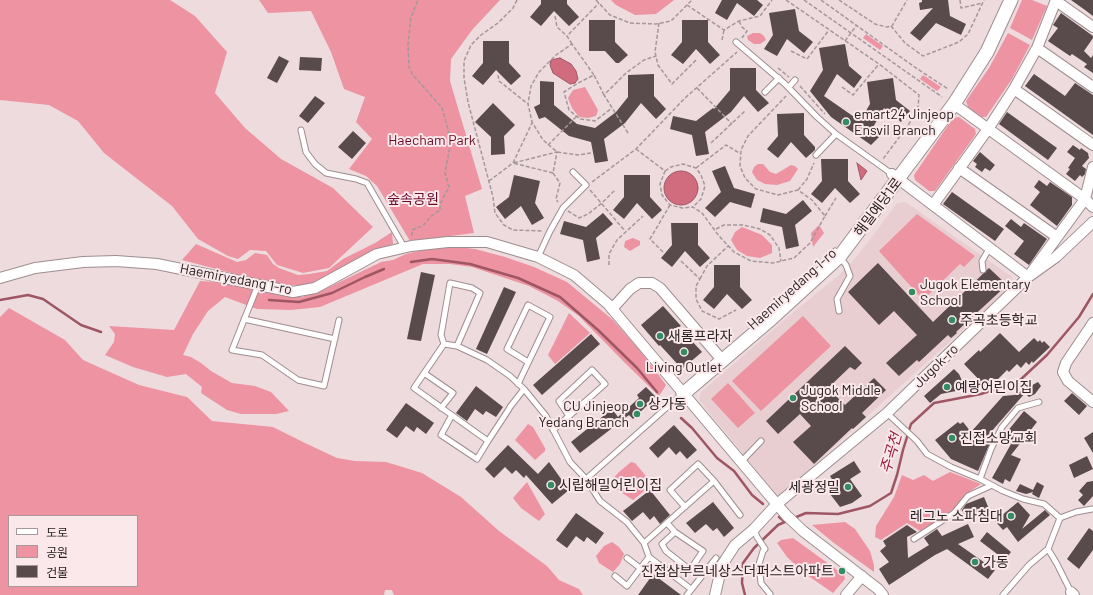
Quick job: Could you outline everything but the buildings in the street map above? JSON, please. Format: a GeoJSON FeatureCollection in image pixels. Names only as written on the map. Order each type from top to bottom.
{"type":"FeatureCollection","features":[{"type":"Feature","properties":{"kind":"street","name":"Haemiryedang 1-ro"},"geometry":{"type":"LineString","coordinates":[[683,394],[684,384],[720,358],[838,254],[848,236],[895,176],[979,50],[1002,0]]}},
{"type":"Feature","properties":{"kind":"street","name":"해밀예당1로"},"geometry":{"type":"LineString","coordinates":[[895,176],[954,104],[988,52],[1011,0]]}},
{"type":"Feature","properties":{"kind":"street"},"geometry":{"type":"LineString","coordinates":[[932,206],[988,129],[1014,90],[1037,48],[1056,0],[1093,27]]}},
{"type":"Feature","properties":{"kind":"street"},"geometry":{"type":"LineString","coordinates":[[1037,48],[1093,87]]}},
{"type":"Feature","properties":{"kind":"street"},"geometry":{"type":"LineString","coordinates":[[1014,90],[1093,146]]}},
{"type":"Feature","properties":{"kind":"street"},"geometry":{"type":"LineString","coordinates":[[954,104],[1085,199],[1093,207]]}},
{"type":"Feature","properties":{"kind":"street","name":"Jugok-ro"},"geometry":{"type":"LineString","coordinates":[[715,595],[722,565],[735,545],[756,533],[778,504],[887,413],[1028,277],[1085,199],[1093,167]]}},
{"type":"Feature","properties":{"kind":"street"},"geometry":{"type":"LineString","coordinates":[[959,168],[1057,237]]}},
{"type":"Feature","properties":{"kind":"street"},"geometry":{"type":"LineString","coordinates":[[895,176],[932,206],[1028,277],[1056,257],[1093,222]]}},
{"type":"Feature","properties":{"kind":"street","name":"Haemiryedang 1-ro"},"geometry":{"type":"LineString","coordinates":[[0,278],[34,268],[83,262],[116,261],[157,264],[293,292],[315,288],[377,254],[408,247],[448,242],[487,242],[538,257],[574,275],[612,309],[683,394]]}},
{"type":"Feature","properties":{"kind":"street"},"geometry":{"type":"LineString","coordinates":[[612,309],[630,289],[639,283],[652,283],[660,288],[720,358]]}},
{"type":"Feature","properties":{"kind":"street"},"geometry":{"type":"LineString","coordinates":[[1093,323],[1066,363],[1062,372],[1068,381],[1093,402]]}},
{"type":"Feature","properties":{"kind":"street"},"geometry":{"type":"LineString","coordinates":[[683,394],[786,515],[803,532],[862,576],[884,595]]}},
{"type":"Feature","properties":{"kind":"street"},"geometry":{"type":"LineString","coordinates":[[846,595],[862,576]]}},
{"type":"Feature","properties":{"kind":"lane"},"geometry":{"type":"LineString","coordinates":[[736,42],[743,46],[790,88],[817,117],[836,134],[895,176]]}},
{"type":"Feature","properties":{"kind":"lane"},"geometry":{"type":"LineString","coordinates":[[765,92],[779,78]]}},
{"type":"Feature","properties":{"kind":"lane"},"geometry":{"type":"LineString","coordinates":[[790,88],[795,81]]}},
{"type":"Feature","properties":{"kind":"lane"},"geometry":{"type":"LineString","coordinates":[[301,130],[306,152],[315,164],[326,173],[356,178],[368,183],[408,247]]}},
{"type":"Feature","properties":{"kind":"lane"},"geometry":{"type":"LineString","coordinates":[[816,155],[836,134]]}},
{"type":"Feature","properties":{"kind":"lane"},"geometry":{"type":"LineString","coordinates":[[538,257],[563,208],[586,185],[573,172]]}},
{"type":"Feature","properties":{"kind":"lane"},"geometry":{"type":"LineString","coordinates":[[983,270],[982,261],[989,249]]}},
{"type":"Feature","properties":{"kind":"lane"},"geometry":{"type":"LineString","coordinates":[[838,254],[846,265],[850,276],[837,300],[839,311]]}},
{"type":"Feature","properties":{"kind":"lane"},"geometry":{"type":"LineString","coordinates":[[444,344],[441,335],[450,283],[472,288],[480,293],[457,346]]}},
{"type":"Feature","properties":{"kind":"lane"},"geometry":{"type":"LineString","coordinates":[[258,284],[232,350],[262,355],[298,380],[324,386],[339,320]]}},
{"type":"Feature","properties":{"kind":"lane"},"geometry":{"type":"LineString","coordinates":[[518,384],[550,317],[528,305],[507,349],[528,362]]}},
{"type":"Feature","properties":{"kind":"lane"},"geometry":{"type":"LineString","coordinates":[[244,319],[335,339]]}},
{"type":"Feature","properties":{"kind":"lane"},"geometry":{"type":"LineString","coordinates":[[444,344],[457,346],[487,360],[510,376],[524,389],[546,416],[570,462],[586,480],[600,501],[627,522],[644,543],[649,557],[691,589]]}},
{"type":"Feature","properties":{"kind":"lane"},"geometry":{"type":"LineString","coordinates":[[444,344],[414,388],[488,441]]}},
{"type":"Feature","properties":{"kind":"lane"},"geometry":{"type":"LineString","coordinates":[[553,430],[569,416],[605,384],[592,370],[559,401],[569,416]]}},
{"type":"Feature","properties":{"kind":"lane"},"geometry":{"type":"LineString","coordinates":[[424,373],[453,393],[441,408]]}},
{"type":"Feature","properties":{"kind":"lane"},"geometry":{"type":"LineString","coordinates":[[452,415],[441,435],[477,459],[524,389]]}},
{"type":"Feature","properties":{"kind":"lane"},"geometry":{"type":"LineString","coordinates":[[586,480],[683,394]]}},
{"type":"Feature","properties":{"kind":"lane"},"geometry":{"type":"LineString","coordinates":[[980,479],[991,449],[1002,428],[1018,408],[1039,402]]}},
{"type":"Feature","properties":{"kind":"lane"},"geometry":{"type":"LineString","coordinates":[[887,413],[917,441],[927,454],[951,467],[980,479],[990,486],[1023,499],[1044,504],[1060,518]]}},
{"type":"Feature","properties":{"kind":"lane"},"geometry":{"type":"LineString","coordinates":[[741,462],[761,441]]}},
{"type":"Feature","properties":{"kind":"lane"},"geometry":{"type":"LineString","coordinates":[[685,506],[670,490],[698,464],[714,481],[740,515]]}},
{"type":"Feature","properties":{"kind":"lane"},"geometry":{"type":"LineString","coordinates":[[644,543],[714,481]]}},
{"type":"Feature","properties":{"kind":"lane"},"geometry":{"type":"LineString","coordinates":[[914,538],[954,513],[968,496],[990,486]]}},
{"type":"Feature","properties":{"kind":"lane"},"geometry":{"type":"LineString","coordinates":[[1003,595],[1029,565],[1048,549],[1060,518],[1076,512],[1092,509]]}},
{"type":"Feature","properties":{"kind":"lane"},"geometry":{"type":"LineString","coordinates":[[667,523],[676,532],[703,551],[690,570],[666,551],[662,544],[676,532]]}},
{"type":"Feature","properties":{"kind":"lane"},"geometry":{"type":"LineString","coordinates":[[756,533],[765,549],[759,564],[761,583],[770,594]]}},
{"type":"Feature","properties":{"kind":"lane"},"geometry":{"type":"LineString","coordinates":[[1048,549],[1072,594]]}},
{"type":"Feature","properties":{"kind":"lane"},"geometry":{"type":"LineString","coordinates":[[615,576],[627,586],[649,557]]}},
{"type":"Feature","properties":{"kind":"lane"},"geometry":{"type":"LineString","coordinates":[[627,558],[640,568]]}},
{"type":"Feature","properties":{"kind":"lane"},"geometry":{"type":"LineString","coordinates":[[687,595],[716,558]]}},
{"type":"Feature","properties":{"kind":"path"},"geometry":{"type":"LineString","coordinates":[[408,247],[412,230],[424,225],[430,216],[440,210],[440,204],[449,187],[445,173],[450,146],[448,129],[442,108],[412,74],[409,68],[408,44],[411,17],[418,0]]}},
{"type":"Feature","properties":{"kind":"path"},"geometry":{"type":"LineString","coordinates":[[517,0],[513,8],[498,23],[471,45],[464,61],[464,78],[468,102],[493,197],[495,213],[504,226],[513,230],[535,232],[550,231]]}},
{"type":"Feature","properties":{"kind":"path"},"geometry":{"type":"LineString","coordinates":[[596,0],[610,15],[630,23],[659,23],[671,20],[692,0]]}},
{"type":"Feature","properties":{"kind":"path"},"geometry":{"type":"LineString","coordinates":[[722,40],[724,30],[739,21],[760,16],[772,0]]}},
{"type":"Feature","properties":{"kind":"path"},"geometry":{"type":"LineString","coordinates":[[786,0],[879,64],[919,95],[918,108],[909,124],[882,159]]}},
{"type":"Feature","properties":{"kind":"path"},"geometry":{"type":"LineString","coordinates":[[804,0],[942,98]]}},
{"type":"Feature","properties":{"kind":"path"},"geometry":{"type":"LineString","coordinates":[[821,0],[856,26],[948,89]]}},
{"type":"Feature","properties":{"kind":"path"},"geometry":{"type":"LineString","coordinates":[[839,0],[875,24],[887,27],[891,26],[907,0]]}},
{"type":"Feature","properties":{"kind":"path"},"geometry":{"type":"LineString","coordinates":[[960,0],[961,8],[983,4]]}},
{"type":"Feature","properties":{"kind":"path"},"geometry":{"type":"LineString","coordinates":[[891,26],[905,43],[923,56],[959,42],[968,34],[984,0]]}},
{"type":"Feature","properties":{"kind":"path"},"geometry":{"type":"LineString","coordinates":[[567,36],[599,3]]}},
{"type":"Feature","properties":{"kind":"path"},"geometry":{"type":"LineString","coordinates":[[688,5],[724,30]]}},
{"type":"Feature","properties":{"kind":"path"},"geometry":{"type":"LineString","coordinates":[[555,16],[557,27],[567,36],[594,75],[604,95],[628,133]]}},
{"type":"Feature","properties":{"kind":"path"},"geometry":{"type":"LineString","coordinates":[[739,21],[742,27],[747,31],[742,38]]}},
{"type":"Feature","properties":{"kind":"path"},"geometry":{"type":"LineString","coordinates":[[659,23],[655,52],[658,65],[672,84],[697,59]]}},
{"type":"Feature","properties":{"kind":"path"},"geometry":{"type":"LineString","coordinates":[[845,40],[856,26]]}},
{"type":"Feature","properties":{"kind":"path"},"geometry":{"type":"LineString","coordinates":[[791,51],[807,59],[829,30]]}},
{"type":"Feature","properties":{"kind":"path"},"geometry":{"type":"LineString","coordinates":[[557,152],[543,140],[532,122],[528,104],[531,86],[539,72],[556,55],[572,44]]}},
{"type":"Feature","properties":{"kind":"path"},"geometry":{"type":"LineString","coordinates":[[595,180],[636,149],[684,98],[743,46]]}},
{"type":"Feature","properties":{"kind":"path"},"geometry":{"type":"LineString","coordinates":[[604,95],[626,72],[644,60],[656,56]]}},
{"type":"Feature","properties":{"kind":"path"},"geometry":{"type":"LineString","coordinates":[[842,87],[853,95],[879,64]]}},
{"type":"Feature","properties":{"kind":"path"},"geometry":{"type":"LineString","coordinates":[[773,65],[795,81],[828,118]]}},
{"type":"Feature","properties":{"kind":"path"},"geometry":{"type":"LineString","coordinates":[[498,75],[500,81],[528,104]]}},
{"type":"Feature","properties":{"kind":"path"},"geometry":{"type":"LineString","coordinates":[[594,75],[564,92],[569,110],[580,120],[595,121],[612,108]]}},
{"type":"Feature","properties":{"kind":"path"},"geometry":{"type":"LineString","coordinates":[[697,87],[732,124]]}},
{"type":"Feature","properties":{"kind":"path"},"geometry":{"type":"LineString","coordinates":[[790,88],[748,136],[741,150],[740,166],[745,178],[756,189],[778,195],[798,190],[807,179],[814,163]]}},
{"type":"Feature","properties":{"kind":"path"},"geometry":{"type":"LineString","coordinates":[[711,143],[746,110]]}},
{"type":"Feature","properties":{"kind":"path"},"geometry":{"type":"LineString","coordinates":[[548,145],[577,116]]}},
{"type":"Feature","properties":{"kind":"path"},"geometry":{"type":"LineString","coordinates":[[513,163],[532,122]]}},
{"type":"Feature","properties":{"kind":"path"},"geometry":{"type":"LineString","coordinates":[[696,168],[726,145],[740,154]]}},
{"type":"Feature","properties":{"kind":"path"},"geometry":{"type":"LineString","coordinates":[[636,149],[665,172]]}},
{"type":"Feature","properties":{"kind":"path"},"geometry":{"type":"LineString","coordinates":[[489,181],[513,163],[557,152],[578,155],[591,153]]}},
{"type":"Feature","properties":{"kind":"path"},"geometry":{"type":"LineString","coordinates":[[552,173],[557,152]]}},
{"type":"Feature","properties":{"kind":"path"},"geometry":{"type":"LineString","coordinates":[[513,163],[552,173],[560,183],[556,199],[563,208],[578,218],[588,214],[602,204],[615,190]]}},
{"type":"Feature","properties":{"kind":"path"},"geometry":{"type":"LineString","coordinates":[[693,207],[701,199],[705,186],[701,175],[696,168],[683,164],[671,167],[665,172],[660,184],[662,195],[670,205],[682,208],[693,207],[702,213],[734,252],[751,261],[773,262],[794,258],[810,243],[836,198]]}},
{"type":"Feature","properties":{"kind":"path"},"geometry":{"type":"LineString","coordinates":[[586,185],[625,231]]}},
{"type":"Feature","properties":{"kind":"path"},"geometry":{"type":"LineString","coordinates":[[798,190],[812,200],[825,216]]}},
{"type":"Feature","properties":{"kind":"path"},"geometry":{"type":"LineString","coordinates":[[664,252],[650,239],[670,205]]}},
{"type":"Feature","properties":{"kind":"path"},"geometry":{"type":"LineString","coordinates":[[609,265],[609,254],[617,240],[643,216]]}},
{"type":"Feature","properties":{"kind":"path"},"geometry":{"type":"LineString","coordinates":[[715,230],[724,226],[743,226],[760,229],[770,235],[779,248],[781,261]]}},
{"type":"Feature","properties":{"kind":"path"},"geometry":{"type":"LineString","coordinates":[[728,246],[707,266],[696,286],[696,299],[702,311],[719,318],[736,310]]}},
{"type":"Feature","properties":{"kind":"path"},"geometry":{"type":"LineString","coordinates":[[681,261],[700,280]]}},
{"type":"Feature","properties":{"kind":"shaded area"},"geometry":{"type":"Polygon","coordinates":[[[560,58],[571,64],[576,71],[578,79],[575,83],[570,84],[553,73],[550,65],[551,60],[560,58]]]}},
{"type":"Feature","properties":{"kind":"shaded area"},"geometry":{"type":"Polygon","coordinates":[[[857,163],[867,171],[861,180],[857,163]]]}},
{"type":"Feature","properties":{"kind":"shaded area"},"geometry":{"type":"Polygon","coordinates":[[[684,171],[693,176],[697,181],[697,195],[693,200],[688,204],[678,205],[674,204],[665,195],[664,185],[665,181],[674,172],[684,171]]]}},
{"type":"Feature","properties":{"kind":"shaded area"},"geometry":{"type":"Polygon","coordinates":[[[902,202],[907,203],[1012,277],[1013,285],[779,498],[699,400],[701,392],[838,276],[852,262],[896,204],[902,202]]]}},
{"type":"Feature","properties":{"kind":"green space"},"geometry":{"type":"Polygon","coordinates":[[[0,0],[170,0],[195,16],[227,52],[215,93],[245,128],[281,159],[333,188],[373,227],[329,268],[303,273],[277,265],[266,251],[250,250],[238,259],[228,256],[198,239],[172,206],[104,153],[78,121],[49,105],[0,100],[0,0]]]}},
{"type":"Feature","properties":{"kind":"green space"},"geometry":{"type":"Polygon","coordinates":[[[259,0],[500,0],[472,30],[451,59],[450,81],[482,189],[465,196],[474,233],[410,241],[377,186],[366,176],[349,169],[372,139],[356,122],[365,97],[344,89],[331,52],[311,11],[268,13],[259,0]]]}},
{"type":"Feature","properties":{"kind":"green space"},"geometry":{"type":"Polygon","coordinates":[[[611,0],[674,0],[656,14],[635,15],[616,5],[611,0]]]}},
{"type":"Feature","properties":{"kind":"green space"},"geometry":{"type":"Polygon","coordinates":[[[1022,0],[1032,0],[1047,6],[1032,40],[1010,28],[1022,0]]]}},
{"type":"Feature","properties":{"kind":"green space"},"geometry":{"type":"Polygon","coordinates":[[[753,33],[760,33],[766,40],[760,44],[754,44],[748,40],[747,36],[753,33]]]}},
{"type":"Feature","properties":{"kind":"green space"},"geometry":{"type":"Polygon","coordinates":[[[1008,33],[1030,45],[1012,79],[986,117],[981,117],[968,107],[966,101],[989,68],[1008,33]]]}},
{"type":"Feature","properties":{"kind":"green space"},"geometry":{"type":"Polygon","coordinates":[[[866,34],[883,46],[880,50],[863,38],[866,34]]]}},
{"type":"Feature","properties":{"kind":"green space"},"geometry":{"type":"Polygon","coordinates":[[[923,75],[941,87],[937,91],[920,79],[923,75]]]}},
{"type":"Feature","properties":{"kind":"green space"},"geometry":{"type":"Polygon","coordinates":[[[585,87],[598,110],[596,116],[588,118],[579,117],[572,108],[568,98],[573,90],[585,87]]]}},
{"type":"Feature","properties":{"kind":"green space"},"geometry":{"type":"Polygon","coordinates":[[[959,117],[975,129],[976,134],[935,191],[929,191],[915,180],[914,175],[953,118],[959,117]]]}},
{"type":"Feature","properties":{"kind":"green space"},"geometry":{"type":"Polygon","coordinates":[[[758,164],[763,164],[770,172],[776,174],[791,165],[798,169],[790,181],[777,185],[765,184],[757,180],[752,172],[754,167],[758,164]]]}},
{"type":"Feature","properties":{"kind":"green space"},"geometry":{"type":"Polygon","coordinates":[[[917,214],[975,256],[964,267],[960,264],[923,300],[879,251],[917,214]]]}},
{"type":"Feature","properties":{"kind":"green space"},"geometry":{"type":"Polygon","coordinates":[[[819,225],[824,233],[813,247],[811,233],[819,225]]]}},
{"type":"Feature","properties":{"kind":"green space"},"geometry":{"type":"Polygon","coordinates":[[[742,227],[762,235],[772,245],[772,253],[760,258],[747,256],[737,250],[731,240],[735,232],[742,227]]]}},
{"type":"Feature","properties":{"kind":"green space"},"geometry":{"type":"Polygon","coordinates":[[[392,232],[393,244],[369,253],[321,280],[305,285],[285,285],[262,281],[182,260],[196,244],[237,262],[246,260],[255,253],[267,255],[273,264],[279,268],[298,275],[309,274],[327,271],[343,259],[375,243],[392,232]]]}},
{"type":"Feature","properties":{"kind":"green space"},"geometry":{"type":"Polygon","coordinates":[[[633,238],[640,241],[640,245],[630,251],[624,247],[625,241],[633,238]]]}},
{"type":"Feature","properties":{"kind":"green space"},"geometry":{"type":"Polygon","coordinates":[[[449,246],[475,249],[505,257],[534,267],[567,282],[613,320],[642,353],[666,385],[659,396],[579,316],[558,301],[529,286],[472,267],[450,264],[423,264],[320,307],[291,310],[257,309],[225,297],[208,311],[193,334],[183,355],[191,357],[232,383],[255,386],[271,392],[289,411],[276,414],[241,414],[227,410],[201,393],[202,387],[186,374],[167,377],[133,367],[105,355],[114,342],[115,334],[109,326],[174,330],[200,281],[217,282],[302,297],[321,291],[381,262],[393,260],[406,254],[426,249],[449,246]]]}},
{"type":"Feature","properties":{"kind":"green space"},"geometry":{"type":"Polygon","coordinates":[[[9,308],[65,340],[83,360],[139,385],[187,397],[212,421],[273,427],[337,458],[355,461],[386,462],[422,473],[461,497],[499,531],[547,566],[559,580],[579,589],[583,595],[394,595],[392,590],[385,590],[384,595],[0,595],[0,317],[9,308]]]}},
{"type":"Feature","properties":{"kind":"green space"},"geometry":{"type":"Polygon","coordinates":[[[569,313],[590,333],[555,364],[548,355],[569,313]]]}},
{"type":"Feature","properties":{"kind":"green space"},"geometry":{"type":"Polygon","coordinates":[[[803,316],[831,346],[761,411],[732,381],[803,316]]]}},
{"type":"Feature","properties":{"kind":"green space"},"geometry":{"type":"Polygon","coordinates":[[[728,383],[755,413],[738,428],[711,399],[728,383]]]}},
{"type":"Feature","properties":{"kind":"green space"},"geometry":{"type":"Polygon","coordinates":[[[528,424],[533,427],[545,448],[545,451],[535,460],[515,440],[528,424]]]}},
{"type":"Feature","properties":{"kind":"green space"},"geometry":{"type":"Polygon","coordinates":[[[631,462],[635,463],[646,476],[646,486],[643,492],[633,500],[610,485],[611,481],[619,472],[631,462]]]}},
{"type":"Feature","properties":{"kind":"green space"},"geometry":{"type":"Polygon","coordinates":[[[950,472],[981,484],[966,494],[943,518],[920,531],[907,523],[881,540],[875,537],[876,526],[894,497],[902,475],[913,480],[924,475],[933,481],[950,472]]]}},
{"type":"Feature","properties":{"kind":"green space"},"geometry":{"type":"Polygon","coordinates":[[[527,482],[545,514],[539,521],[521,508],[513,498],[527,482]]]}},
{"type":"Feature","properties":{"kind":"green space"},"geometry":{"type":"Polygon","coordinates":[[[845,522],[855,529],[870,551],[874,565],[874,572],[812,525],[845,522]]]}},
{"type":"Feature","properties":{"kind":"green space"},"geometry":{"type":"Polygon","coordinates":[[[793,538],[844,575],[845,579],[833,593],[804,573],[787,557],[777,543],[781,540],[793,538]]]}},
{"type":"Feature","properties":{"kind":"green space"},"geometry":{"type":"Polygon","coordinates":[[[612,542],[619,547],[624,554],[620,564],[613,572],[599,563],[596,556],[604,546],[612,542]]]}},
{"type":"Feature","properties":{"kind":"waterway"},"geometry":{"type":"LineString","coordinates":[[411,262],[432,259],[470,264],[518,278],[560,297],[598,330],[637,368],[657,392]]}},
{"type":"Feature","properties":{"kind":"waterway"},"geometry":{"type":"LineString","coordinates":[[269,300],[299,302],[332,293],[384,269]]}},
{"type":"Feature","properties":{"kind":"waterway","name":"주곡천"},"geometry":{"type":"LineString","coordinates":[[794,518],[806,513],[838,514],[870,506],[891,493],[911,424],[934,403],[981,394],[1019,381],[1047,355],[1079,317],[1093,294]]}},
{"type":"Feature","properties":{"kind":"waterway"},"geometry":{"type":"LineString","coordinates":[[0,300],[28,295],[43,299],[81,325],[101,332]]}},
{"type":"Feature","properties":{"kind":"waterway"},"geometry":{"type":"LineString","coordinates":[[681,418],[692,428],[717,458],[734,471],[752,495],[763,504]]}},
{"type":"Feature","properties":{"kind":"waterway","name":"주곡천"},"geometry":{"type":"LineString","coordinates":[[779,517],[785,522]]}},
{"type":"Feature","properties":{"kind":"waterway","name":"주곡천"},"geometry":{"type":"LineString","coordinates":[[745,595],[742,583],[743,563],[754,548],[778,525],[789,520]]}},
{"type":"Feature","properties":{"kind":"place","name":"emart24 Jinjeop Ensvil Branch"},"geometry":{"type":"Point","coordinates":[846,122]}},
{"type":"Feature","properties":{"kind":"place","name":"Jugok Elementary School"},"geometry":{"type":"Point","coordinates":[912,292]}},
{"type":"Feature","properties":{"kind":"place","name":"주곡초등학교"},"geometry":{"type":"Point","coordinates":[952,320]}},
{"type":"Feature","properties":{"kind":"place","name":"새롬프라자"},"geometry":{"type":"Point","coordinates":[660,336]}},
{"type":"Feature","properties":{"kind":"place","name":"Living Outlet"},"geometry":{"type":"Point","coordinates":[684,352]}},
{"type":"Feature","properties":{"kind":"place","name":"예랑어린이집"},"geometry":{"type":"Point","coordinates":[947,387]}},
{"type":"Feature","properties":{"kind":"place","name":"Jugok Middle School"},"geometry":{"type":"Point","coordinates":[793,398]}},
{"type":"Feature","properties":{"kind":"place","name":"상가동"},"geometry":{"type":"Point","coordinates":[640,404]}},
{"type":"Feature","properties":{"kind":"place","name":"CU Jinjeop Yedang Branch"},"geometry":{"type":"Point","coordinates":[637,414]}},
{"type":"Feature","properties":{"kind":"place","name":"진접소망교회"},"geometry":{"type":"Point","coordinates":[952,438]}},
{"type":"Feature","properties":{"kind":"place","name":"시립해밀어린이집"},"geometry":{"type":"Point","coordinates":[551,485]}},
{"type":"Feature","properties":{"kind":"place","name":"세광정밀"},"geometry":{"type":"Point","coordinates":[848,487]}},
{"type":"Feature","properties":{"kind":"place","name":"레그노 소파침대"},"geometry":{"type":"Point","coordinates":[1011,516]}},
{"type":"Feature","properties":{"kind":"place","name":"가동"},"geometry":{"type":"Point","coordinates":[975,562]}},
{"type":"Feature","properties":{"kind":"place","name":"진접삼부르네상스더퍼스트아파트"},"geometry":{"type":"Point","coordinates":[842,571]}},
{"type":"Feature","properties":{"kind":"park label","name":"Haecham Park"},"geometry":{"type":"Point","coordinates":[432,140]}},
{"type":"Feature","properties":{"kind":"park label","name":"숲속공원"},"geometry":{"type":"Point","coordinates":[413,199]}}]}
